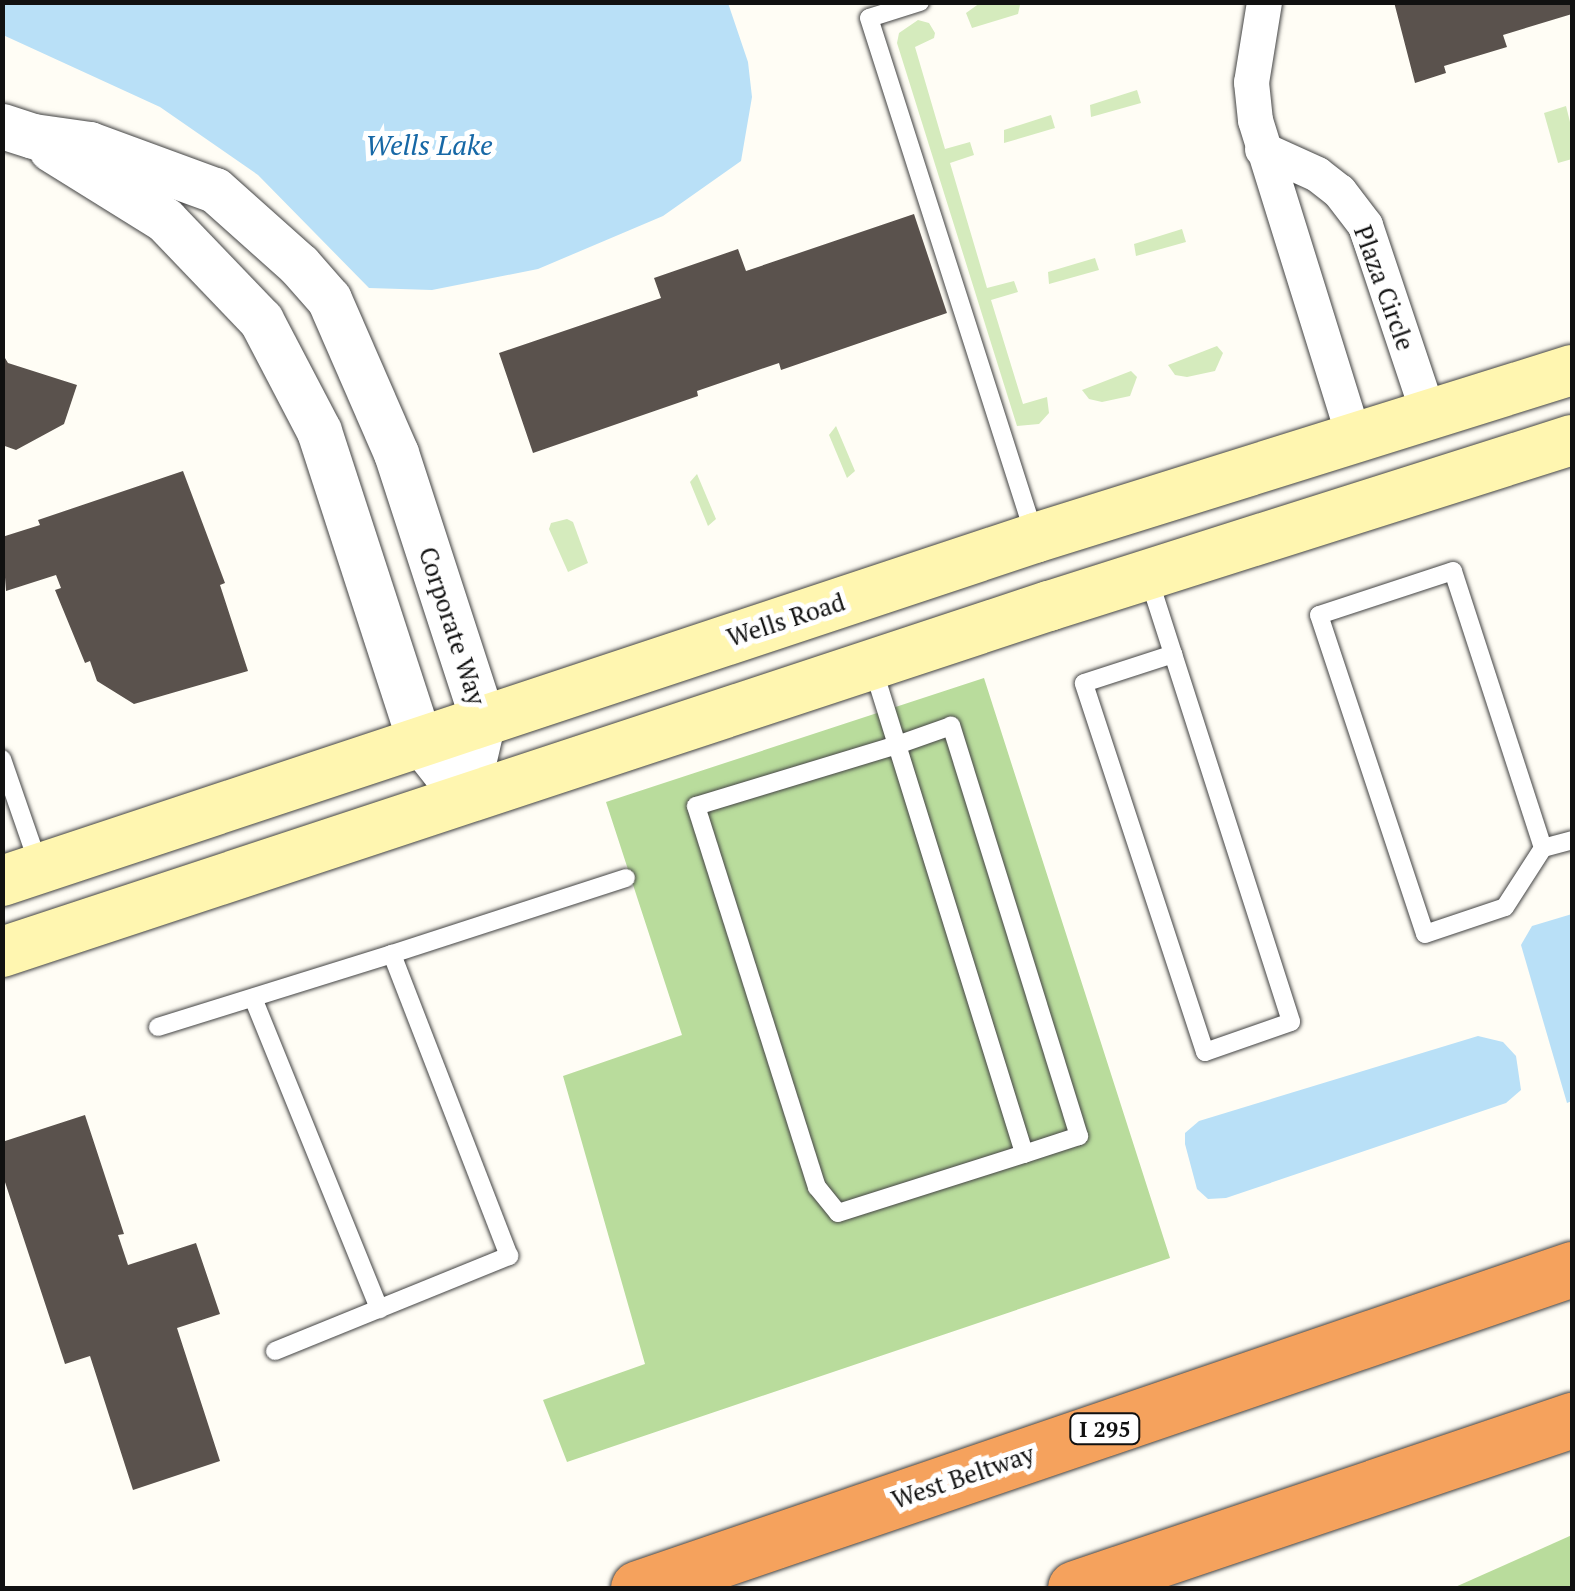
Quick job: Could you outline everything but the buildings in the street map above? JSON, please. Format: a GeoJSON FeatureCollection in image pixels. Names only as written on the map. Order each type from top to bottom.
{"type":"FeatureCollection","features":[{"type":"Feature","properties":{"kind":"highway","name":"West Beltway"},"geometry":{"type":"LineString","coordinates":[[638,1588],[1572,1269]]}},
{"type":"Feature","properties":{"kind":"highway"},"geometry":{"type":"LineString","coordinates":[[1075,1588],[1566,1424]]}},
{"type":"Feature","properties":{"kind":"main road","name":"Wells Road"},"geometry":{"type":"LineString","coordinates":[[21,875],[1035,538],[1572,370]]}},
{"type":"Feature","properties":{"kind":"main road"},"geometry":{"type":"LineString","coordinates":[[1391,427],[1410,492]]}},
{"type":"Feature","properties":{"kind":"main road"},"geometry":{"type":"LineString","coordinates":[[2,952],[872,664],[1572,440]]}},
{"type":"Feature","properties":{"kind":"street"},"geometry":{"type":"LineString","coordinates":[[1264,2],[1251,82],[1262,149],[1391,427]]}},
{"type":"Feature","properties":{"kind":"street","name":"Corporate Way"},"geometry":{"type":"LineString","coordinates":[[18,131],[89,144],[214,190],[299,265],[329,298],[396,453],[483,720],[465,798]]}},
{"type":"Feature","properties":{"kind":"street","name":"Corporate Way"},"geometry":{"type":"LineString","coordinates":[[18,131],[165,220],[261,320],[319,431],[420,741],[465,798]]}},
{"type":"Feature","properties":{"kind":"street","name":"Plaza Circle"},"geometry":{"type":"LineString","coordinates":[[1262,149],[1317,174],[1339,191],[1365,225],[1391,427]]}},
{"type":"Feature","properties":{"kind":"lane"},"geometry":{"type":"LineString","coordinates":[[920,2],[870,18],[1035,538]]}},
{"type":"Feature","properties":{"kind":"lane"},"geometry":{"type":"LineString","coordinates":[[1543,848],[1453,571],[1319,615],[1425,934],[1505,906],[1543,848],[1572,840]]}},
{"type":"Feature","properties":{"kind":"lane"},"geometry":{"type":"LineString","coordinates":[[1148,575],[1291,1022],[1205,1052],[1084,683],[1172,654]]}},
{"type":"Feature","properties":{"kind":"lane"},"geometry":{"type":"LineString","coordinates":[[872,664],[1024,1154]]}},
{"type":"Feature","properties":{"kind":"lane"},"geometry":{"type":"LineString","coordinates":[[951,726],[1079,1136],[838,1213],[817,1186],[696,806],[897,744],[951,726]]}},
{"type":"Feature","properties":{"kind":"lane"},"geometry":{"type":"LineString","coordinates":[[2,759],[21,875]]}},
{"type":"Feature","properties":{"kind":"lane"},"geometry":{"type":"LineString","coordinates":[[158,1027],[626,878]]}},
{"type":"Feature","properties":{"kind":"lane"},"geometry":{"type":"LineString","coordinates":[[275,1351],[509,1256],[392,954]]}},
{"type":"Feature","properties":{"kind":"lane"},"geometry":{"type":"LineString","coordinates":[[253,998],[380,1309]]}},
{"type":"Feature","properties":{"kind":"green space"},"geometry":{"type":"Polygon","coordinates":[[[980,3],[1020,5],[1018,14],[972,28],[966,13],[980,3]]]}},
{"type":"Feature","properties":{"kind":"green space"},"geometry":{"type":"Polygon","coordinates":[[[918,20],[929,23],[935,33],[934,38],[915,47],[945,149],[970,142],[974,155],[950,163],[987,288],[1014,281],[1018,292],[991,300],[1023,404],[1047,397],[1049,413],[1039,424],[1017,426],[897,43],[899,33],[918,20]]]}},
{"type":"Feature","properties":{"kind":"green space"},"geometry":{"type":"Polygon","coordinates":[[[1137,90],[1141,103],[1091,117],[1090,105],[1137,90]]]}},
{"type":"Feature","properties":{"kind":"green space"},"geometry":{"type":"Polygon","coordinates":[[[1566,106],[1572,130],[1572,159],[1558,163],[1544,113],[1566,106]]]}},
{"type":"Feature","properties":{"kind":"green space"},"geometry":{"type":"Polygon","coordinates":[[[1051,115],[1055,128],[1004,143],[1004,130],[1051,115]]]}},
{"type":"Feature","properties":{"kind":"green space"},"geometry":{"type":"Polygon","coordinates":[[[1182,229],[1186,242],[1136,256],[1134,244],[1182,229]]]}},
{"type":"Feature","properties":{"kind":"green space"},"geometry":{"type":"Polygon","coordinates":[[[1095,258],[1099,270],[1049,284],[1048,272],[1095,258]]]}},
{"type":"Feature","properties":{"kind":"green space"},"geometry":{"type":"Polygon","coordinates":[[[1217,346],[1223,353],[1215,371],[1187,377],[1175,375],[1168,365],[1217,346]]]}},
{"type":"Feature","properties":{"kind":"green space"},"geometry":{"type":"Polygon","coordinates":[[[1131,371],[1137,377],[1130,396],[1102,402],[1089,399],[1082,390],[1131,371]]]}},
{"type":"Feature","properties":{"kind":"green space"},"geometry":{"type":"Polygon","coordinates":[[[836,426],[855,471],[847,478],[829,435],[836,426]]]}},
{"type":"Feature","properties":{"kind":"green space"},"geometry":{"type":"Polygon","coordinates":[[[697,474],[716,519],[708,526],[690,482],[697,474]]]}},
{"type":"Feature","properties":{"kind":"green space"},"geometry":{"type":"Polygon","coordinates":[[[567,519],[573,522],[588,563],[568,572],[549,529],[551,523],[567,519]]]}},
{"type":"Feature","properties":{"kind":"green space"},"geometry":{"type":"Polygon","coordinates":[[[984,678],[1170,1258],[567,1462],[543,1400],[645,1364],[563,1076],[682,1035],[606,802],[984,678]]]}},
{"type":"Feature","properties":{"kind":"green space"},"geometry":{"type":"Polygon","coordinates":[[[1572,1535],[1572,1588],[1453,1588],[1572,1535]]]}},
{"type":"Feature","properties":{"kind":"water","name":"Wells Lake"},"geometry":{"type":"Polygon","coordinates":[[[3,2],[728,3],[748,62],[752,97],[741,161],[663,216],[538,269],[432,290],[369,288],[258,175],[160,107],[3,35],[3,2]]]}},
{"type":"Feature","properties":{"kind":"water"},"geometry":{"type":"Polygon","coordinates":[[[1572,914],[1572,1101],[1567,1103],[1521,945],[1532,926],[1572,914]]]}},
{"type":"Feature","properties":{"kind":"water"},"geometry":{"type":"Polygon","coordinates":[[[1478,1036],[1503,1042],[1516,1056],[1521,1090],[1506,1103],[1226,1198],[1208,1199],[1197,1189],[1185,1133],[1199,1121],[1478,1036]]]}}]}
